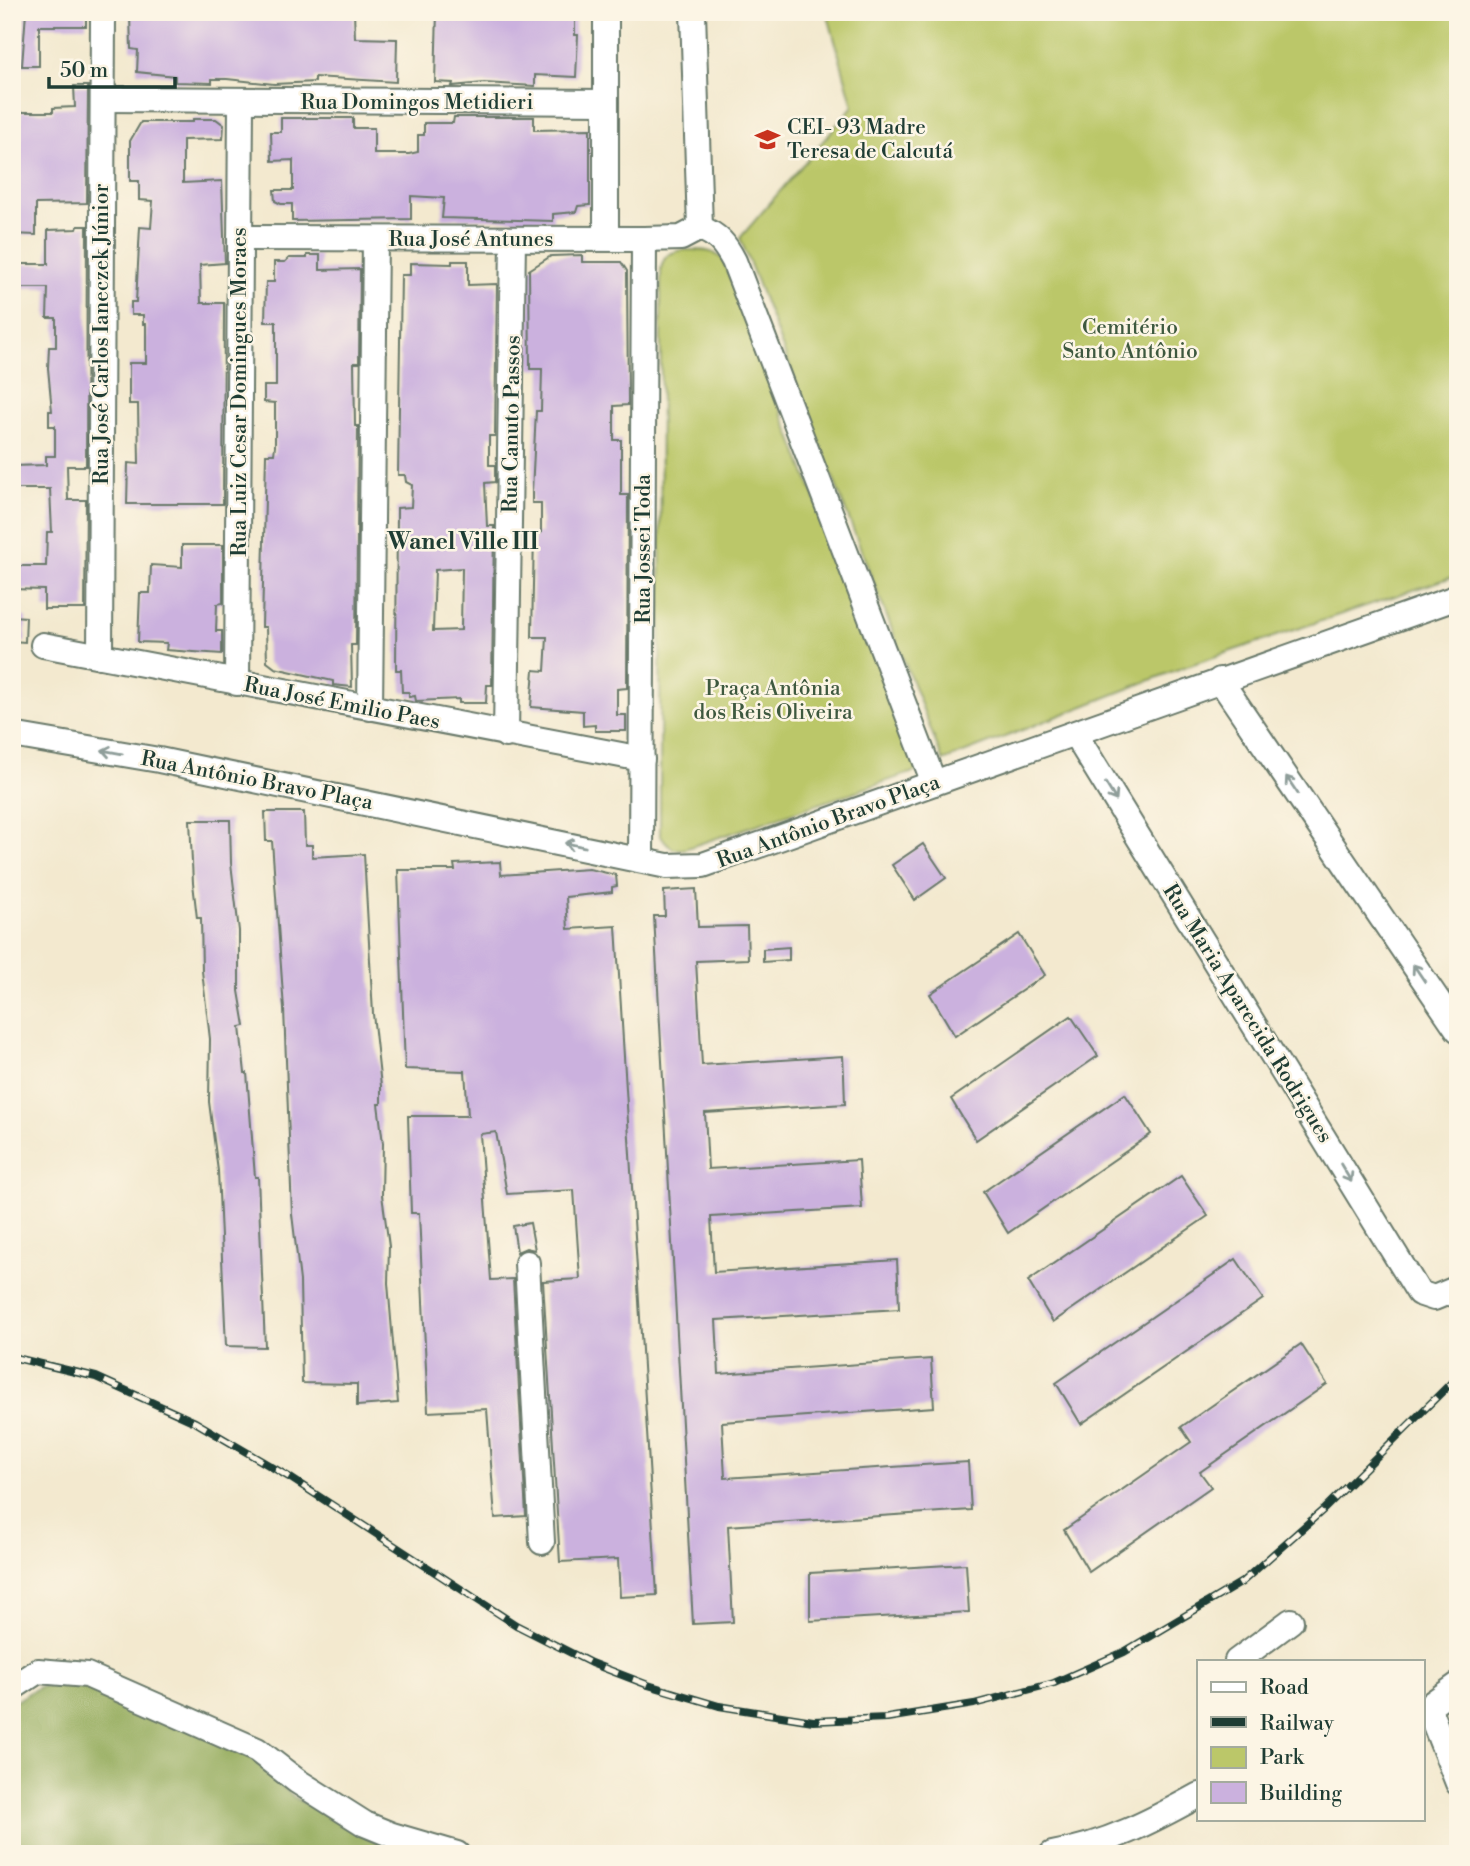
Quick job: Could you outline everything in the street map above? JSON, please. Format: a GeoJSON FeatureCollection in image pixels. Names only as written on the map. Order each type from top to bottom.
{"type":"FeatureCollection","features":[{"type":"Feature","properties":{"kind":"street","name":"Rua José Carlos Ianeczek Júnior"},"geometry":{"type":"LineString","coordinates":[[100,656],[103,12]]}},
{"type":"Feature","properties":{"kind":"street"},"geometry":{"type":"LineString","coordinates":[[606,12],[607,237]]}},
{"type":"Feature","properties":{"kind":"street"},"geometry":{"type":"LineString","coordinates":[[693,12],[700,228],[712,232],[724,242],[734,261],[934,783]]}},
{"type":"Feature","properties":{"kind":"street","name":"Rua Domingos Metidieri"},"geometry":{"type":"LineString","coordinates":[[103,99],[241,102],[606,102]]}},
{"type":"Feature","properties":{"kind":"street","name":"Rua Luiz Cesar Domingues Moraes"},"geometry":{"type":"LineString","coordinates":[[237,683],[241,102]]}},
{"type":"Feature","properties":{"kind":"street","name":"Rua José Antunes"},"geometry":{"type":"LineString","coordinates":[[240,237],[644,239],[681,238],[700,228]]}},
{"type":"Feature","properties":{"kind":"street"},"geometry":{"type":"LineString","coordinates":[[370,708],[375,239]]}},
{"type":"Feature","properties":{"kind":"street","name":"Rua Canuto Passos"},"geometry":{"type":"LineString","coordinates":[[506,735],[513,239]]}},
{"type":"Feature","properties":{"kind":"street","name":"Rua Jossei Toda"},"geometry":{"type":"LineString","coordinates":[[642,859],[644,239]]}},
{"type":"Feature","properties":{"kind":"street","name":"Rua Antônio Bravo Plaça"},"geometry":{"type":"LineString","coordinates":[[12,735],[159,760],[667,866],[703,865],[1458,597]]}},
{"type":"Feature","properties":{"kind":"street","name":"Rua José Emilio Paes"},"geometry":{"type":"LineString","coordinates":[[43,645],[642,759]]}},
{"type":"Feature","properties":{"kind":"street"},"geometry":{"type":"LineString","coordinates":[[1220,680],[1458,1030]]}},
{"type":"Feature","properties":{"kind":"street","name":"Rua Maria Aparecida Rodrigues"},"geometry":{"type":"LineString","coordinates":[[1075,734],[1419,1293],[1434,1298],[1458,1288]]}},
{"type":"Feature","properties":{"kind":"street"},"geometry":{"type":"LineString","coordinates":[[527,1263],[542,1542]]}},
{"type":"Feature","properties":{"kind":"street"},"geometry":{"type":"LineString","coordinates":[[1238,1660],[1291,1621]]}},
{"type":"Feature","properties":{"kind":"street"},"geometry":{"type":"LineString","coordinates":[[12,1688],[38,1671],[87,1675],[257,1750],[297,1781],[365,1824],[457,1854]]}},
{"type":"Feature","properties":{"kind":"street"},"geometry":{"type":"LineString","coordinates":[[1458,1685],[1425,1708],[1458,1783]]}},
{"type":"Feature","properties":{"kind":"street"},"geometry":{"type":"LineString","coordinates":[[1052,1854],[1079,1849],[1114,1837],[1197,1797]]}},
{"type":"Feature","properties":{"kind":"green space","name":"Cemitério Santo Antônio"},"geometry":{"type":"Polygon","coordinates":[[[827,12],[1458,12],[1458,575],[1184,667],[943,761],[740,238],[853,106],[827,12]]]}},
{"type":"Feature","properties":{"kind":"green space","name":"Praça Antônia dos Reis Oliveira"},"geometry":{"type":"Polygon","coordinates":[[[682,250],[710,252],[723,260],[920,770],[684,849],[673,849],[660,836],[661,269],[668,255],[682,250]]]}},
{"type":"Feature","properties":{"kind":"green space"},"geometry":{"type":"Polygon","coordinates":[[[71,1682],[88,1684],[249,1755],[295,1798],[376,1841],[427,1854],[12,1854],[12,1703],[39,1687],[71,1682]]]}},
{"type":"Feature","properties":{"kind":"building"},"geometry":{"type":"Polygon","coordinates":[[[26,12],[86,12],[86,26],[39,26],[39,66],[22,66],[26,12]]]}},
{"type":"Feature","properties":{"kind":"building"},"geometry":{"type":"Polygon","coordinates":[[[354,12],[355,38],[397,39],[396,82],[315,77],[315,82],[274,84],[227,79],[212,79],[212,83],[175,82],[175,76],[137,72],[138,50],[131,49],[130,14],[354,12]]]}},
{"type":"Feature","properties":{"kind":"building"},"geometry":{"type":"Polygon","coordinates":[[[437,12],[575,12],[575,35],[578,35],[576,77],[535,75],[535,86],[484,83],[452,86],[453,83],[435,82],[437,12]]]}},
{"type":"Feature","properties":{"kind":"building"},"geometry":{"type":"Polygon","coordinates":[[[74,86],[88,86],[87,203],[36,204],[36,235],[12,234],[12,141],[21,141],[21,112],[53,112],[53,108],[75,107],[74,86]]]}},
{"type":"Feature","properties":{"kind":"building"},"geometry":{"type":"Polygon","coordinates":[[[454,117],[534,117],[534,130],[590,129],[590,205],[578,206],[576,212],[553,214],[553,221],[442,218],[444,198],[411,196],[411,219],[292,221],[292,204],[275,201],[274,190],[293,190],[293,160],[272,161],[271,132],[281,132],[281,118],[353,118],[353,128],[374,128],[374,154],[409,154],[418,152],[418,135],[424,135],[424,123],[453,123],[454,117]]]}},
{"type":"Feature","properties":{"kind":"building"},"geometry":{"type":"Polygon","coordinates":[[[193,119],[216,119],[224,125],[223,139],[183,140],[183,183],[222,181],[225,263],[200,265],[201,303],[224,303],[223,504],[127,504],[128,463],[139,464],[138,404],[129,404],[129,363],[146,363],[146,324],[143,324],[143,315],[131,315],[131,302],[136,302],[140,227],[151,228],[153,201],[139,200],[139,181],[130,181],[130,141],[141,122],[193,122],[193,119]]]}},
{"type":"Feature","properties":{"kind":"building"},"geometry":{"type":"Polygon","coordinates":[[[78,226],[87,226],[86,466],[67,466],[68,500],[86,500],[85,609],[44,609],[44,590],[12,589],[12,566],[46,566],[47,532],[52,532],[50,489],[12,489],[12,466],[46,465],[46,456],[55,456],[55,426],[49,426],[49,411],[52,411],[48,368],[49,347],[56,347],[56,318],[47,318],[48,288],[12,288],[12,264],[48,264],[48,230],[77,229],[78,226]]]}},
{"type":"Feature","properties":{"kind":"building"},"geometry":{"type":"Polygon","coordinates":[[[307,255],[320,255],[320,270],[360,269],[359,363],[354,363],[355,426],[358,426],[356,645],[351,645],[352,687],[333,685],[333,681],[275,668],[267,662],[266,627],[262,627],[266,454],[274,454],[275,446],[275,403],[264,402],[264,386],[276,386],[276,322],[265,322],[266,282],[274,282],[274,262],[285,262],[289,258],[307,258],[307,255]]]}},
{"type":"Feature","properties":{"kind":"building"},"geometry":{"type":"Polygon","coordinates":[[[582,255],[582,262],[621,262],[627,271],[628,405],[614,406],[614,440],[621,440],[621,495],[628,495],[627,688],[617,689],[617,715],[626,715],[626,731],[595,731],[595,725],[583,726],[583,711],[531,707],[534,670],[545,671],[547,637],[532,637],[534,533],[541,533],[541,503],[532,503],[532,492],[536,411],[541,411],[542,369],[530,369],[529,270],[551,256],[582,255]]]}},
{"type":"Feature","properties":{"kind":"building"},"geometry":{"type":"Polygon","coordinates":[[[452,261],[468,261],[468,285],[497,284],[495,436],[489,436],[489,465],[495,465],[495,482],[485,483],[487,526],[494,526],[492,685],[487,685],[486,703],[459,703],[459,699],[416,701],[415,696],[409,697],[409,692],[402,692],[401,670],[396,670],[397,508],[411,507],[412,485],[406,482],[405,475],[398,475],[401,275],[410,275],[410,263],[452,264],[452,261]],[[462,568],[435,570],[433,631],[461,630],[462,568]]]}},
{"type":"Feature","properties":{"kind":"building"},"geometry":{"type":"Polygon","coordinates":[[[182,545],[223,545],[223,603],[217,604],[216,631],[222,631],[222,654],[166,650],[167,643],[138,642],[140,593],[150,593],[151,565],[182,567],[182,545]]]}},
{"type":"Feature","properties":{"kind":"building"},"geometry":{"type":"Polygon","coordinates":[[[12,616],[26,617],[25,642],[12,641],[12,616]]]}},
{"type":"Feature","properties":{"kind":"building"},"geometry":{"type":"Polygon","coordinates":[[[265,812],[304,812],[305,845],[312,845],[312,857],[364,854],[373,1014],[381,1086],[381,1104],[378,1104],[383,1143],[382,1195],[389,1246],[388,1283],[398,1403],[357,1406],[357,1384],[302,1383],[300,1281],[292,1214],[284,1009],[272,841],[266,841],[265,812]]]}},
{"type":"Feature","properties":{"kind":"building"},"geometry":{"type":"Polygon","coordinates":[[[190,820],[230,820],[231,863],[239,931],[239,991],[245,1026],[240,1027],[247,1073],[255,1177],[258,1177],[265,1347],[226,1346],[218,1171],[209,1102],[210,1039],[202,971],[201,918],[197,918],[193,883],[190,820]]]}},
{"type":"Feature","properties":{"kind":"building"},"geometry":{"type":"Polygon","coordinates":[[[923,844],[946,878],[915,900],[892,865],[923,844]]]}},
{"type":"Feature","properties":{"kind":"building"},"geometry":{"type":"Polygon","coordinates":[[[500,862],[501,875],[589,869],[616,875],[617,886],[612,887],[612,892],[566,897],[568,929],[616,926],[657,1595],[620,1597],[618,1559],[560,1562],[543,1281],[580,1279],[574,1190],[507,1194],[496,1132],[480,1134],[491,1280],[513,1279],[526,1516],[495,1518],[487,1409],[428,1412],[419,1213],[411,1213],[408,1116],[468,1116],[465,1071],[405,1069],[398,870],[455,870],[454,864],[500,862]]]}},
{"type":"Feature","properties":{"kind":"building"},"geometry":{"type":"Polygon","coordinates":[[[696,889],[698,927],[747,926],[748,959],[696,961],[702,1065],[843,1056],[844,1075],[845,1104],[705,1113],[708,1169],[859,1160],[862,1208],[711,1217],[714,1272],[897,1260],[898,1279],[899,1309],[716,1320],[719,1374],[931,1359],[934,1407],[722,1422],[725,1478],[968,1462],[971,1510],[728,1526],[733,1622],[693,1624],[654,916],[665,916],[664,891],[696,889]]]}},
{"type":"Feature","properties":{"kind":"building"},"geometry":{"type":"Polygon","coordinates":[[[1019,934],[1045,975],[955,1036],[930,994],[1019,934]]]}},
{"type":"Feature","properties":{"kind":"building"},"geometry":{"type":"Polygon","coordinates":[[[789,947],[789,960],[763,962],[763,949],[789,947]]]}},
{"type":"Feature","properties":{"kind":"building"},"geometry":{"type":"Polygon","coordinates":[[[1071,1016],[1098,1056],[976,1140],[951,1099],[1071,1016]]]}},
{"type":"Feature","properties":{"kind":"building"},"geometry":{"type":"Polygon","coordinates":[[[1125,1094],[1151,1134],[1008,1233],[983,1192],[1125,1094]]]}},
{"type":"Feature","properties":{"kind":"building"},"geometry":{"type":"Polygon","coordinates":[[[1181,1176],[1208,1216],[1053,1322],[1028,1281],[1181,1176]]]}},
{"type":"Feature","properties":{"kind":"building"},"geometry":{"type":"Polygon","coordinates":[[[530,1223],[535,1250],[526,1248],[517,1252],[513,1226],[530,1223]]]}},
{"type":"Feature","properties":{"kind":"building"},"geometry":{"type":"Polygon","coordinates":[[[1236,1259],[1263,1299],[1081,1424],[1056,1383],[1236,1259]]]}},
{"type":"Feature","properties":{"kind":"building"},"geometry":{"type":"Polygon","coordinates":[[[1301,1344],[1327,1384],[1200,1472],[1211,1487],[1089,1572],[1064,1530],[1191,1442],[1181,1427],[1301,1344]]]}},
{"type":"Feature","properties":{"kind":"building"},"geometry":{"type":"Polygon","coordinates":[[[966,1564],[969,1612],[810,1621],[810,1573],[966,1564]]]}},
{"type":"Feature","properties":{"kind":"railway"},"geometry":{"type":"LineString","coordinates":[[12,1357],[96,1377],[195,1422],[289,1477],[516,1625],[591,1663],[648,1685],[719,1706],[813,1721],[887,1718],[974,1704],[1054,1683],[1124,1652],[1242,1582],[1323,1510],[1458,1376]]}},
{"type":"Feature","properties":{"kind":"place","name":"CEI- 93 Madre Teresa de Calcutá"},"geometry":{"type":"Point","coordinates":[767,139]}},
{"type":"Feature","properties":{"kind":"district","name":"Wanel Ville III"},"geometry":{"type":"Point","coordinates":[463,541]}}]}
